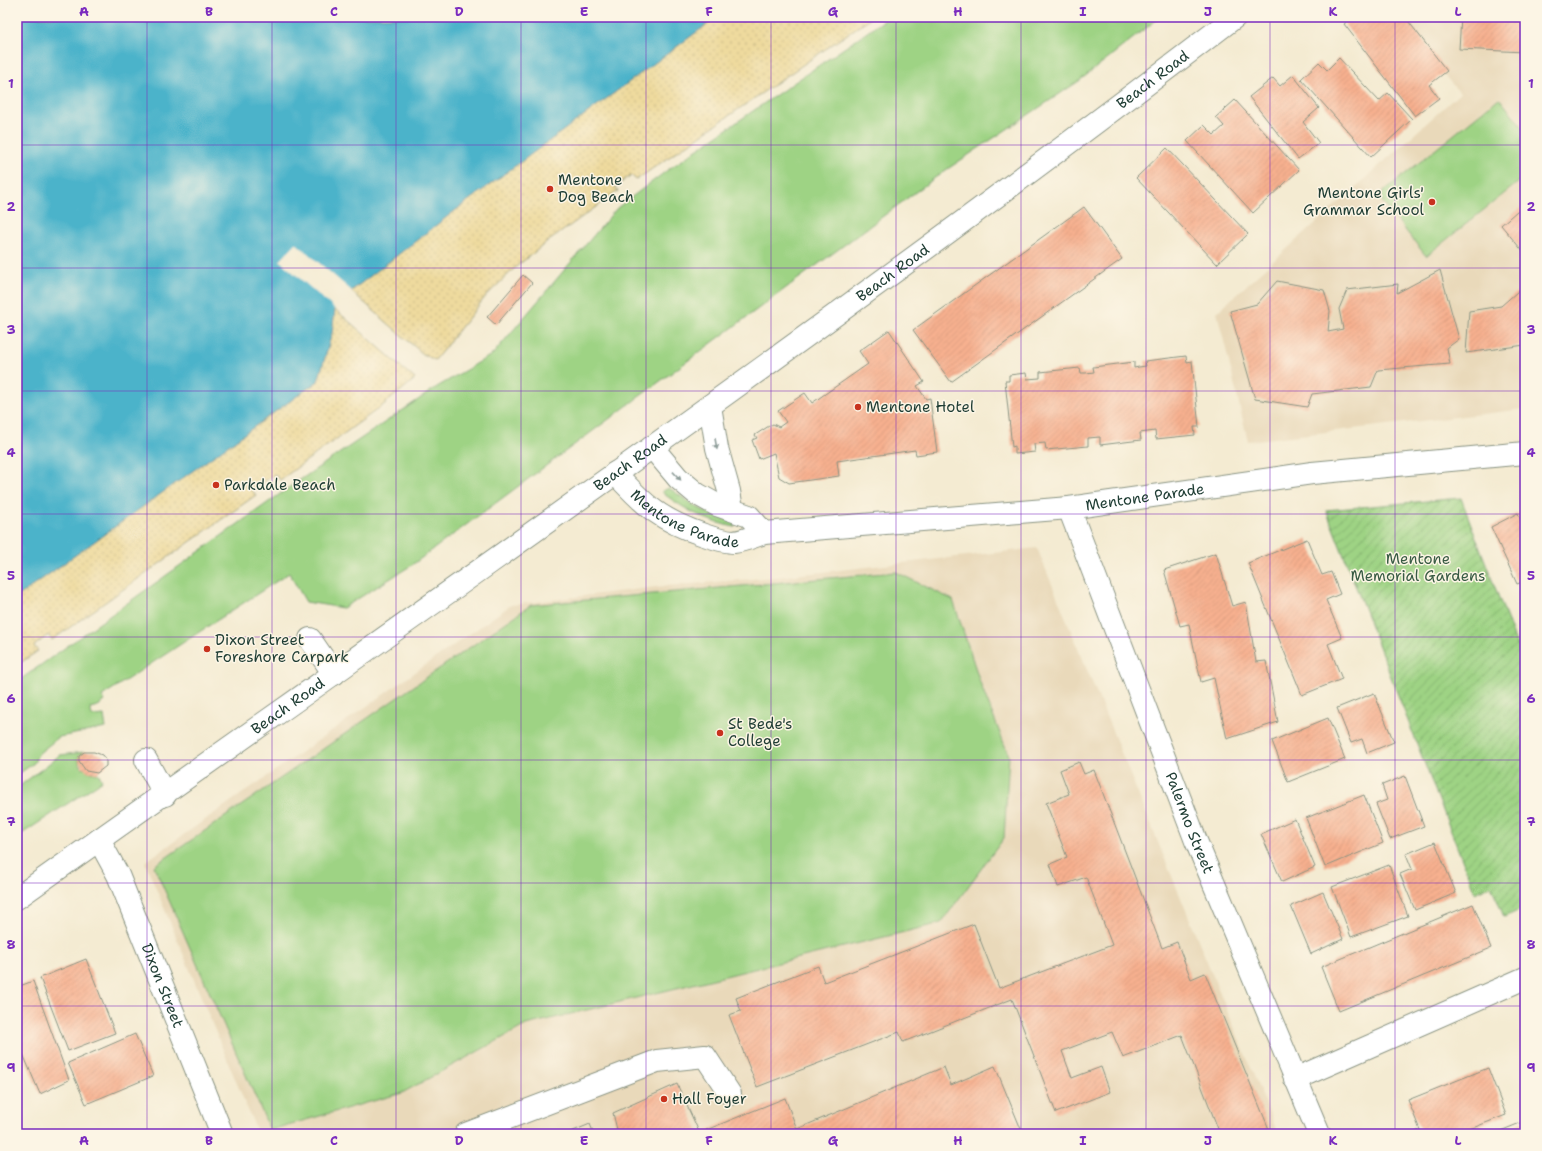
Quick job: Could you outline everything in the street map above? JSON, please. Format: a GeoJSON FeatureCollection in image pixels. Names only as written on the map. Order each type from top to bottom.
{"type":"FeatureCollection","features":[{"type":"Feature","properties":{"kind":"street","name":"Beach Road"},"geometry":{"type":"LineString","coordinates":[[17,898],[165,795],[710,406],[1060,151],[1235,17]]}},
{"type":"Feature","properties":{"kind":"street"},"geometry":{"type":"LineString","coordinates":[[710,406],[717,448],[730,491],[732,509]]}},
{"type":"Feature","properties":{"kind":"street","name":"Mentone Parade"},"geometry":{"type":"LineString","coordinates":[[652,447],[678,478],[697,494],[717,505],[749,516],[764,533]]}},
{"type":"Feature","properties":{"kind":"street","name":"Mentone Parade"},"geometry":{"type":"LineString","coordinates":[[615,473],[643,504],[663,518],[715,538],[734,542],[764,533],[1069,508],[1312,473],[1525,453]]}},
{"type":"Feature","properties":{"kind":"street","name":"Palermo Street"},"geometry":{"type":"LineString","coordinates":[[1069,508],[1196,841],[1319,1134]]}},
{"type":"Feature","properties":{"kind":"street"},"geometry":{"type":"LineString","coordinates":[[310,639],[334,674]]}},
{"type":"Feature","properties":{"kind":"street"},"geometry":{"type":"LineString","coordinates":[[146,760],[165,795]]}},
{"type":"Feature","properties":{"kind":"street","name":"Dixon Street"},"geometry":{"type":"LineString","coordinates":[[99,840],[118,875],[222,1134]]}},
{"type":"Feature","properties":{"kind":"street"},"geometry":{"type":"LineString","coordinates":[[1295,1078],[1525,978]]}},
{"type":"Feature","properties":{"kind":"street"},"geometry":{"type":"LineString","coordinates":[[466,1134],[657,1061],[705,1056],[730,1094]]}},
{"type":"Feature","properties":{"kind":"shaded area","name":"Mentone Girls' Grammar School"},"geometry":{"type":"Polygon","coordinates":[[[1393,17],[1525,17],[1525,409],[1248,441],[1217,312],[1460,93],[1393,17]]]}},
{"type":"Feature","properties":{"kind":"shaded area","name":"St Bede's College"},"geometry":{"type":"Polygon","coordinates":[[[1037,548],[1278,1134],[258,1134],[145,862],[511,605],[665,586],[777,577],[1037,548]]]}},
{"type":"Feature","properties":{"kind":"green space"},"geometry":{"type":"Polygon","coordinates":[[[889,17],[1160,17],[1079,81],[940,174],[412,565],[343,608],[306,602],[289,573],[102,696],[105,701],[98,706],[90,708],[92,716],[104,715],[106,728],[59,737],[38,754],[34,763],[17,775],[17,682],[294,484],[437,387],[493,354],[617,208],[669,169],[889,17]]]}},
{"type":"Feature","properties":{"kind":"green space"},"geometry":{"type":"Polygon","coordinates":[[[1499,98],[1525,130],[1525,177],[1426,256],[1378,196],[1499,98]]]}},
{"type":"Feature","properties":{"kind":"green space"},"geometry":{"type":"Polygon","coordinates":[[[669,488],[695,506],[714,516],[735,522],[735,527],[706,519],[680,505],[662,491],[669,488]]]}},
{"type":"Feature","properties":{"kind":"green space","name":"Mentone Memorial Gardens"},"geometry":{"type":"Polygon","coordinates":[[[1461,498],[1525,666],[1525,908],[1504,917],[1491,885],[1475,893],[1326,510],[1461,498]]]}},
{"type":"Feature","properties":{"kind":"green space"},"geometry":{"type":"Polygon","coordinates":[[[896,572],[953,600],[982,688],[1009,756],[1004,838],[941,923],[526,1025],[402,1093],[270,1130],[154,866],[531,605],[896,572]]]}},
{"type":"Feature","properties":{"kind":"green space"},"geometry":{"type":"Polygon","coordinates":[[[84,752],[79,756],[80,764],[84,769],[99,774],[102,781],[17,837],[17,788],[60,755],[84,752]]]}},
{"type":"Feature","properties":{"kind":"sand","name":"Mentone Dog Beach"},"geometry":{"type":"Polygon","coordinates":[[[717,17],[872,17],[636,180],[631,175],[615,187],[618,191],[517,266],[486,296],[435,360],[423,354],[351,291],[461,206],[717,17]]]}},
{"type":"Feature","properties":{"kind":"sand","name":"Parkdale Beach"},"geometry":{"type":"Polygon","coordinates":[[[335,309],[415,379],[382,406],[280,480],[275,474],[252,490],[256,495],[52,640],[48,635],[34,646],[38,651],[17,665],[17,597],[318,381],[332,333],[335,309]]]}},
{"type":"Feature","properties":{"kind":"water"},"geometry":{"type":"Polygon","coordinates":[[[17,17],[717,17],[461,206],[351,291],[335,309],[332,333],[318,381],[17,597],[17,17]]]}},
{"type":"Feature","properties":{"kind":"pier"},"geometry":{"type":"Polygon","coordinates":[[[296,243],[353,292],[337,311],[280,261],[296,243]]]}},
{"type":"Feature","properties":{"kind":"building"},"geometry":{"type":"Polygon","coordinates":[[[1353,17],[1405,17],[1447,71],[1429,85],[1439,98],[1415,116],[1344,24],[1353,17]]]}},
{"type":"Feature","properties":{"kind":"building"},"geometry":{"type":"Polygon","coordinates":[[[1461,17],[1525,17],[1525,52],[1459,49],[1461,17]]]}},
{"type":"Feature","properties":{"kind":"building"},"geometry":{"type":"Polygon","coordinates":[[[1339,58],[1379,101],[1388,93],[1412,119],[1371,157],[1301,79],[1319,62],[1327,70],[1339,58]]]}},
{"type":"Feature","properties":{"kind":"building"},"geometry":{"type":"Polygon","coordinates":[[[1293,75],[1319,108],[1303,122],[1319,143],[1298,159],[1249,97],[1273,78],[1280,86],[1293,75]]]}},
{"type":"Feature","properties":{"kind":"building"},"geometry":{"type":"Polygon","coordinates":[[[1235,100],[1299,170],[1253,213],[1187,141],[1204,125],[1214,135],[1224,126],[1216,117],[1235,100]]]}},
{"type":"Feature","properties":{"kind":"building"},"geometry":{"type":"Polygon","coordinates":[[[1167,148],[1248,234],[1217,264],[1136,178],[1167,148]]]}},
{"type":"Feature","properties":{"kind":"building"},"geometry":{"type":"Polygon","coordinates":[[[1525,204],[1525,254],[1501,225],[1525,204]]]}},
{"type":"Feature","properties":{"kind":"building"},"geometry":{"type":"Polygon","coordinates":[[[1084,207],[1122,259],[951,382],[913,330],[1084,207]]]}},
{"type":"Feature","properties":{"kind":"building"},"geometry":{"type":"Polygon","coordinates":[[[1440,270],[1459,339],[1447,348],[1450,364],[1378,370],[1371,387],[1312,394],[1307,407],[1255,399],[1230,311],[1257,304],[1277,281],[1324,290],[1330,311],[1328,332],[1343,329],[1339,309],[1347,290],[1398,284],[1397,293],[1440,270]]]}},
{"type":"Feature","properties":{"kind":"building"},"geometry":{"type":"Polygon","coordinates":[[[523,275],[532,283],[496,325],[487,317],[523,275]]]}},
{"type":"Feature","properties":{"kind":"building"},"geometry":{"type":"Polygon","coordinates":[[[1525,285],[1525,345],[1466,353],[1469,311],[1501,306],[1525,285]]]}},
{"type":"Feature","properties":{"kind":"building","name":"Mentone Hotel"},"geometry":{"type":"Polygon","coordinates":[[[889,330],[924,382],[917,386],[926,399],[930,398],[937,452],[916,455],[915,450],[837,461],[839,476],[789,483],[779,477],[774,453],[759,459],[752,440],[757,438],[755,435],[773,424],[779,427],[786,422],[778,411],[805,393],[812,403],[868,364],[859,351],[889,330]]]}},
{"type":"Feature","properties":{"kind":"building"},"geometry":{"type":"Polygon","coordinates":[[[1186,356],[1187,362],[1192,361],[1199,427],[1194,427],[1195,435],[1156,439],[1155,431],[1140,433],[1141,440],[1100,445],[1100,437],[1088,438],[1088,446],[1046,450],[1045,443],[1034,444],[1035,452],[1015,454],[1015,446],[1012,447],[1005,381],[1009,381],[1009,375],[1026,373],[1027,379],[1040,378],[1040,372],[1080,368],[1081,373],[1086,373],[1094,372],[1093,367],[1134,362],[1134,368],[1146,366],[1145,361],[1186,356]]]}},
{"type":"Feature","properties":{"kind":"building"},"geometry":{"type":"Polygon","coordinates":[[[1518,513],[1525,531],[1525,581],[1517,584],[1491,527],[1518,513]]]}},
{"type":"Feature","properties":{"kind":"building"},"geometry":{"type":"Polygon","coordinates":[[[1307,539],[1322,575],[1331,572],[1340,594],[1326,600],[1342,638],[1328,644],[1342,679],[1302,695],[1248,563],[1307,539]]]}},
{"type":"Feature","properties":{"kind":"building"},"geometry":{"type":"Polygon","coordinates":[[[1216,553],[1232,606],[1246,602],[1256,662],[1266,661],[1278,722],[1227,739],[1214,678],[1201,682],[1189,624],[1180,626],[1164,570],[1216,553]]]}},
{"type":"Feature","properties":{"kind":"building"},"geometry":{"type":"Polygon","coordinates":[[[1374,693],[1394,742],[1367,753],[1362,739],[1351,743],[1337,708],[1374,693]]]}},
{"type":"Feature","properties":{"kind":"building"},"geometry":{"type":"Polygon","coordinates":[[[1328,718],[1345,759],[1288,782],[1272,741],[1328,718]]]}},
{"type":"Feature","properties":{"kind":"building"},"geometry":{"type":"Polygon","coordinates":[[[84,752],[94,752],[102,755],[106,760],[106,766],[97,773],[86,771],[79,761],[79,756],[84,752]]]}},
{"type":"Feature","properties":{"kind":"building"},"geometry":{"type":"Polygon","coordinates":[[[1079,762],[1084,774],[1094,770],[1162,948],[1177,942],[1191,979],[1205,973],[1271,1134],[1220,1134],[1182,1035],[1123,1058],[1112,1032],[1062,1051],[1072,1078],[1101,1067],[1110,1092],[1056,1113],[1012,999],[903,1042],[899,1032],[757,1087],[729,1015],[741,1011],[736,998],[818,966],[824,982],[974,924],[999,988],[1112,945],[1086,877],[1058,887],[1050,864],[1067,857],[1046,803],[1069,794],[1060,770],[1079,762]]]}},
{"type":"Feature","properties":{"kind":"building"},"geometry":{"type":"Polygon","coordinates":[[[1405,776],[1424,826],[1390,839],[1376,804],[1387,800],[1382,785],[1405,776]]]}},
{"type":"Feature","properties":{"kind":"building"},"geometry":{"type":"Polygon","coordinates":[[[1364,795],[1383,843],[1325,867],[1306,818],[1364,795]]]}},
{"type":"Feature","properties":{"kind":"building"},"geometry":{"type":"Polygon","coordinates":[[[1295,819],[1315,867],[1282,882],[1261,834],[1295,819]]]}},
{"type":"Feature","properties":{"kind":"building"},"geometry":{"type":"Polygon","coordinates":[[[1435,842],[1456,893],[1415,910],[1400,874],[1412,869],[1406,854],[1435,842]]]}},
{"type":"Feature","properties":{"kind":"building"},"geometry":{"type":"Polygon","coordinates":[[[1389,865],[1408,916],[1351,937],[1332,887],[1389,865]]]}},
{"type":"Feature","properties":{"kind":"building"},"geometry":{"type":"Polygon","coordinates":[[[1323,892],[1343,939],[1311,954],[1291,906],[1323,892]]]}},
{"type":"Feature","properties":{"kind":"building"},"geometry":{"type":"Polygon","coordinates":[[[1473,904],[1491,948],[1339,1011],[1321,967],[1473,904]]]}},
{"type":"Feature","properties":{"kind":"building"},"geometry":{"type":"Polygon","coordinates":[[[86,959],[115,1033],[68,1051],[40,978],[86,959]]]}},
{"type":"Feature","properties":{"kind":"building"},"geometry":{"type":"Polygon","coordinates":[[[33,981],[69,1080],[40,1094],[17,1040],[17,987],[33,981]]]}},
{"type":"Feature","properties":{"kind":"building"},"geometry":{"type":"Polygon","coordinates":[[[135,1034],[153,1076],[86,1104],[68,1063],[135,1034]]]}},
{"type":"Feature","properties":{"kind":"building"},"geometry":{"type":"Polygon","coordinates":[[[995,1066],[1023,1134],[708,1134],[706,1130],[785,1098],[797,1129],[944,1067],[951,1085],[995,1066]]]}},
{"type":"Feature","properties":{"kind":"building"},"geometry":{"type":"Polygon","coordinates":[[[1488,1068],[1506,1115],[1457,1134],[1410,1134],[1420,1130],[1408,1100],[1488,1068]]]}},
{"type":"Feature","properties":{"kind":"building","name":"Hall Foyer"},"geometry":{"type":"Polygon","coordinates":[[[677,1084],[700,1134],[618,1134],[613,1113],[677,1084]]]}},
{"type":"Feature","properties":{"kind":"building"},"geometry":{"type":"Polygon","coordinates":[[[1525,1121],[1525,1134],[1493,1134],[1525,1121]]]}},
{"type":"Feature","properties":{"kind":"building"},"geometry":{"type":"Polygon","coordinates":[[[590,1124],[594,1134],[566,1134],[590,1124]]]}},
{"type":"Feature","properties":{"kind":"place","name":"Mentone Dog Beach"},"geometry":{"type":"Point","coordinates":[550,189]}},
{"type":"Feature","properties":{"kind":"place","name":"Mentone Girls' Grammar School"},"geometry":{"type":"Point","coordinates":[1432,202]}},
{"type":"Feature","properties":{"kind":"place","name":"Mentone Hotel"},"geometry":{"type":"Point","coordinates":[858,407]}},
{"type":"Feature","properties":{"kind":"place","name":"Parkdale Beach"},"geometry":{"type":"Point","coordinates":[216,485]}},
{"type":"Feature","properties":{"kind":"place","name":"Dixon Street Foreshore Carpark"},"geometry":{"type":"Point","coordinates":[207,649]}},
{"type":"Feature","properties":{"kind":"place","name":"St Bede's College"},"geometry":{"type":"Point","coordinates":[720,733]}},
{"type":"Feature","properties":{"kind":"place","name":"Hall Foyer"},"geometry":{"type":"Point","coordinates":[664,1099]}}]}
